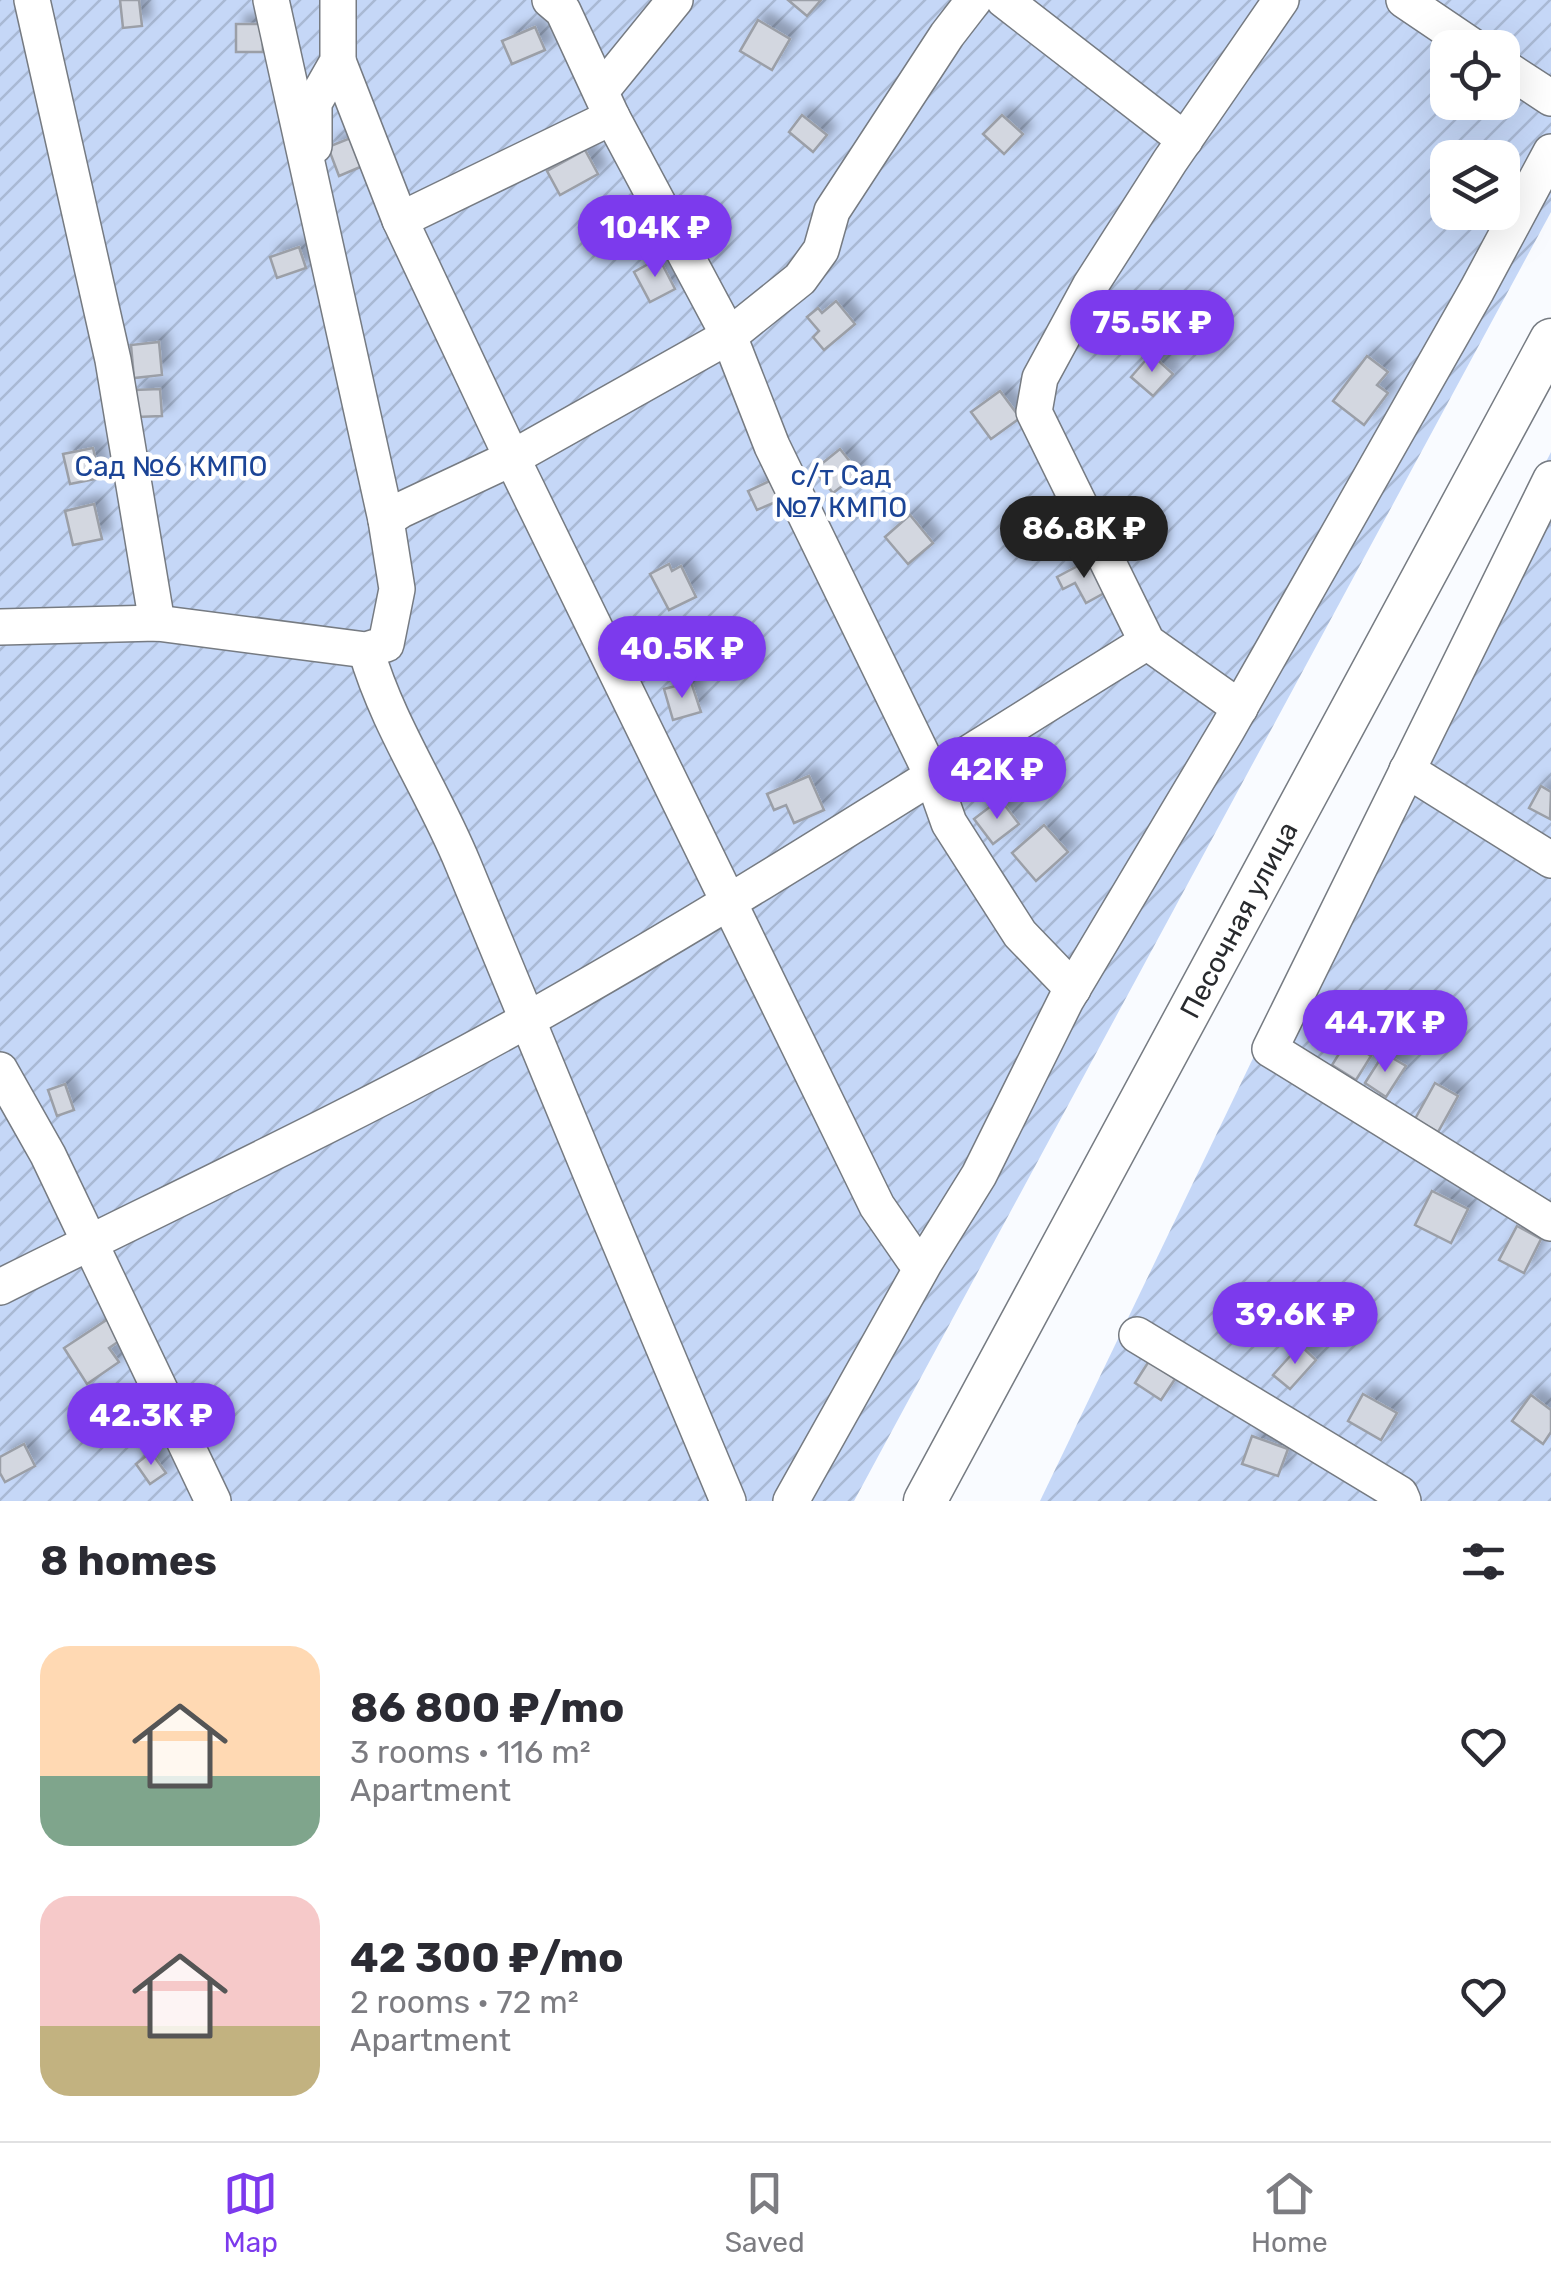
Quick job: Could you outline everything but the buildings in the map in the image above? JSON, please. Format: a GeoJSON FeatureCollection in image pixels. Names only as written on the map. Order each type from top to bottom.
{"type":"FeatureCollection","features":[{"type":"Feature","properties":{"kind":"main road","name":"Песочная улица"},"geometry":{"type":"LineString","coordinates":[[926,1501],[1551,340]]}},
{"type":"Feature","properties":{"kind":"lane"},"geometry":{"type":"LineString","coordinates":[[32,0],[113,360],[158,623]]}},
{"type":"Feature","properties":{"kind":"lane"},"geometry":{"type":"LineString","coordinates":[[0,626],[158,623],[366,650],[386,644],[397,589],[386,520],[270,0]]}},
{"type":"Feature","properties":{"kind":"lane"},"geometry":{"type":"LineString","coordinates":[[338,0],[338,61],[400,220],[876,1206],[913,1258]]}},
{"type":"Feature","properties":{"kind":"lane"},"geometry":{"type":"LineString","coordinates":[[550,0],[563,11],[607,104],[730,336],[772,446],[932,776],[949,823],[1020,934],[1073,989]]}},
{"type":"Feature","properties":{"kind":"lane"},"geometry":{"type":"LineString","coordinates":[[400,220],[607,104],[674,0]]}},
{"type":"Feature","properties":{"kind":"lane"},"geometry":{"type":"LineString","coordinates":[[386,520],[512,458],[730,336],[800,278],[821,250],[832,211],[947,34],[974,0]]}},
{"type":"Feature","properties":{"kind":"lane"},"geometry":{"type":"LineString","coordinates":[[1004,0],[1185,140]]}},
{"type":"Feature","properties":{"kind":"lane"},"geometry":{"type":"LineString","coordinates":[[1240,708],[1147,642],[1034,412],[1040,378],[1090,286],[1281,0]]}},
{"type":"Feature","properties":{"kind":"lane"},"geometry":{"type":"LineString","coordinates":[[1404,0],[1448,30]]}},
{"type":"Feature","properties":{"kind":"lane"},"geometry":{"type":"LineString","coordinates":[[313,197],[314,103],[338,61]]}},
{"type":"Feature","properties":{"kind":"lane"},"geometry":{"type":"LineString","coordinates":[[1520,78],[1551,98]]}},
{"type":"Feature","properties":{"kind":"lane"},"geometry":{"type":"LineString","coordinates":[[791,1501],[925,1262],[979,1175],[1073,989],[1240,708],[1551,152]]}},
{"type":"Feature","properties":{"kind":"lane"},"geometry":{"type":"LineString","coordinates":[[1549,489],[1270,1048],[1551,1222]]}},
{"type":"Feature","properties":{"kind":"lane"},"geometry":{"type":"LineString","coordinates":[[0,1287],[358,1110],[527,1020],[730,901],[1147,642]]}},
{"type":"Feature","properties":{"kind":"lane"},"geometry":{"type":"LineString","coordinates":[[366,650],[375,682],[456,847],[728,1501]]}},
{"type":"Feature","properties":{"kind":"lane"},"geometry":{"type":"LineString","coordinates":[[1407,770],[1551,860]]}},
{"type":"Feature","properties":{"kind":"lane"},"geometry":{"type":"LineString","coordinates":[[0,1070],[48,1155],[214,1501]]}},
{"type":"Feature","properties":{"kind":"lane"},"geometry":{"type":"LineString","coordinates":[[1136,1334],[1400,1494],[1404,1501]]}},
{"type":"Feature","properties":{"kind":"green space","name":"с/т Сад №7 КМПО"},"geometry":{"type":"Polygon","coordinates":[[[0,0],[1551,0],[1551,212],[854,1501],[0,1501],[0,0]]]}},
{"type":"Feature","properties":{"kind":"green space"},"geometry":{"type":"Polygon","coordinates":[[[1551,452],[1551,1501],[1040,1501],[1411,730],[1551,452]]]}},
{"type":"Feature","properties":{"kind":"park label","name":"Сад №6 КМПО"},"geometry":{"type":"Point","coordinates":[171,466]}}]}
